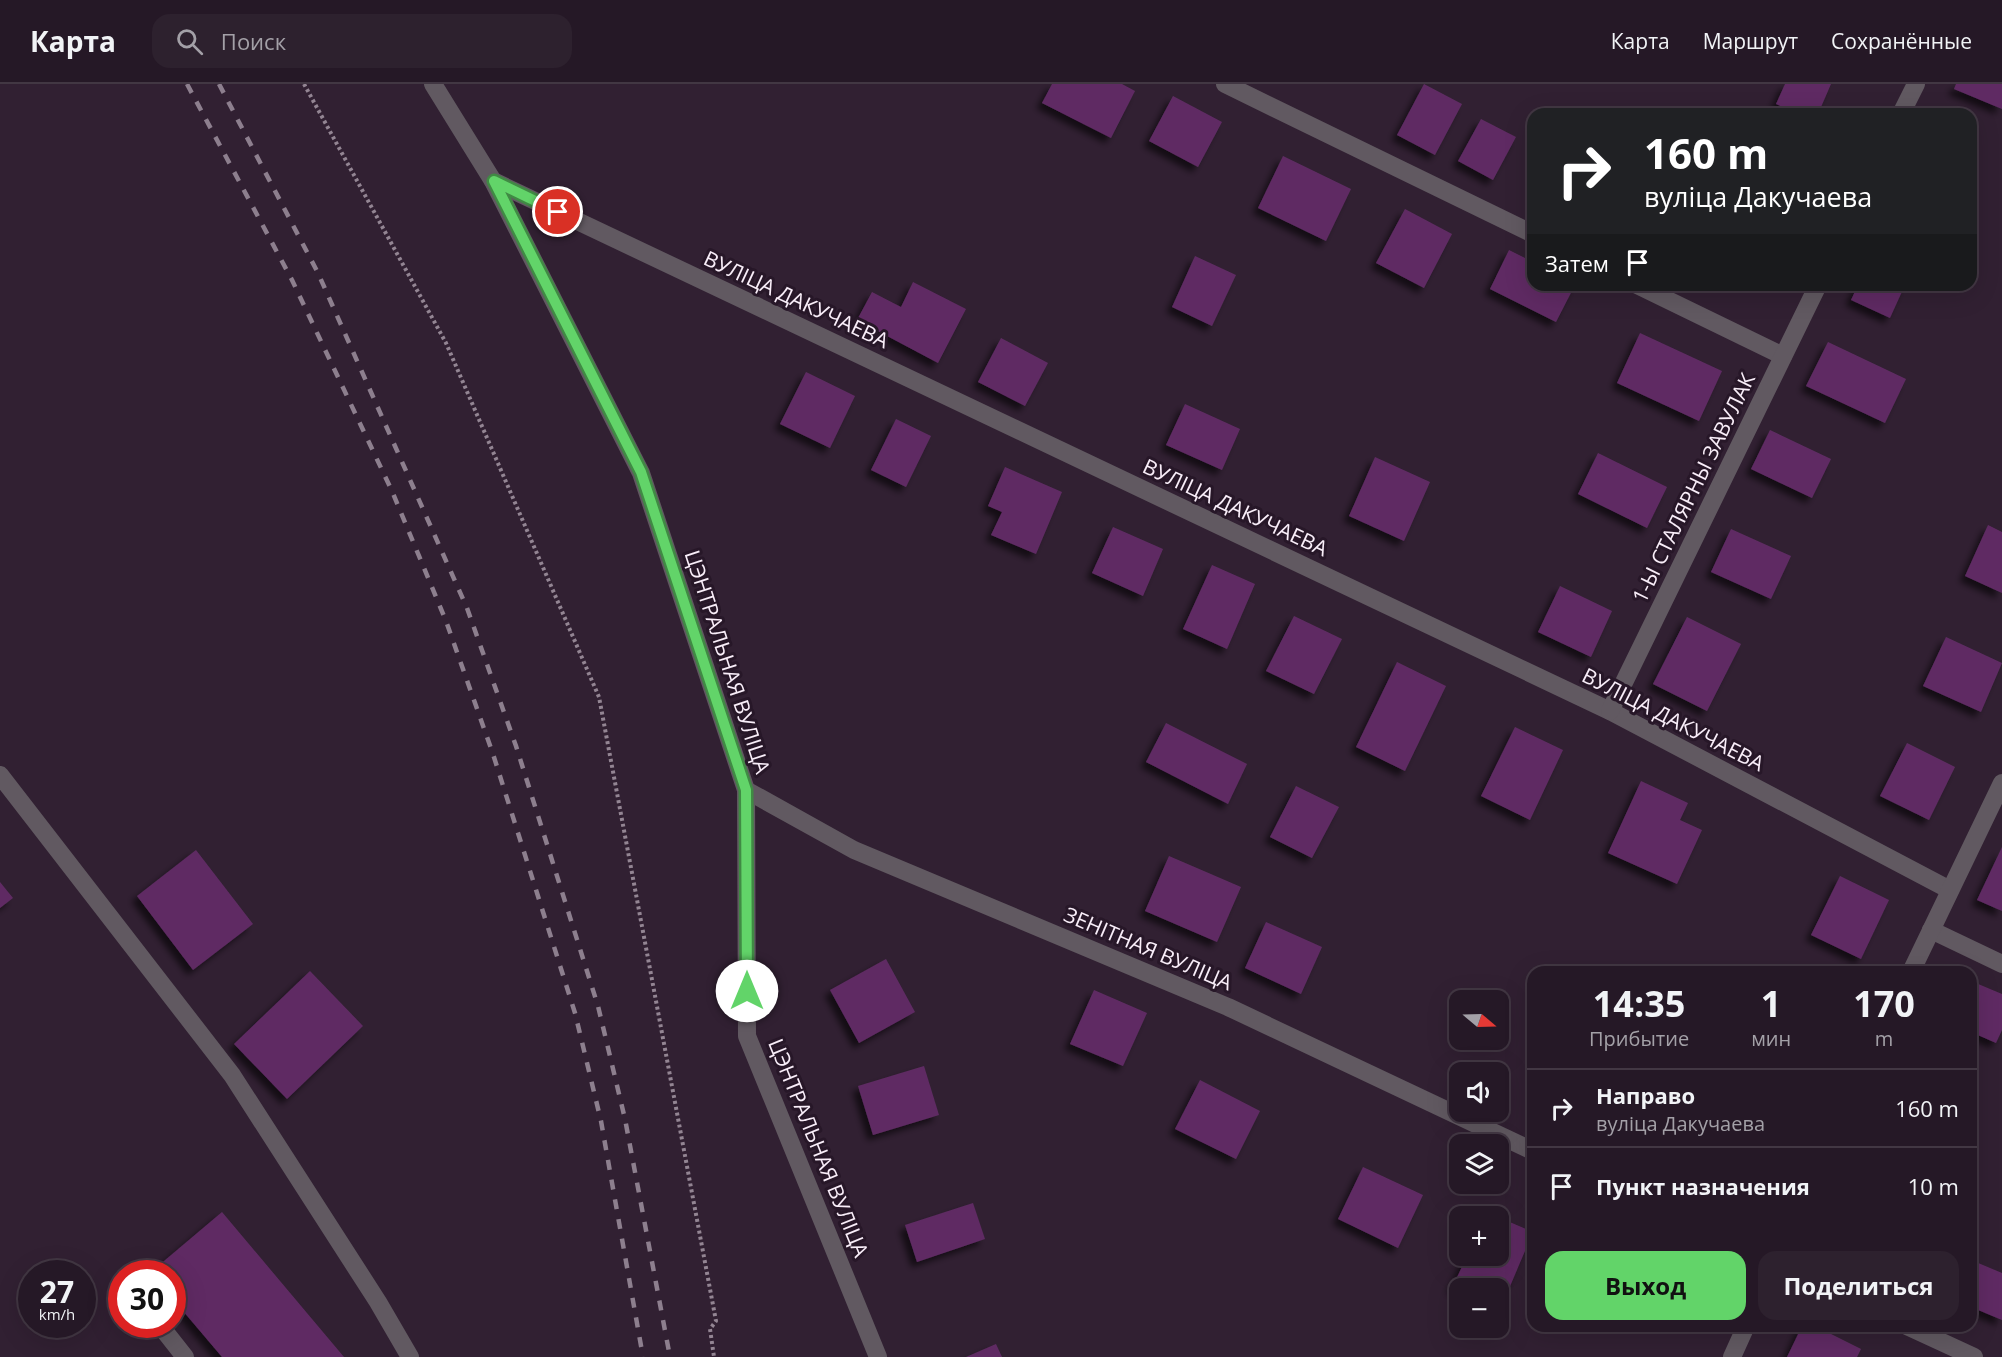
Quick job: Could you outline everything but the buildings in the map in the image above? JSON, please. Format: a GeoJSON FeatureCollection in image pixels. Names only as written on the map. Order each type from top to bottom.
{"type":"FeatureCollection","features":[{"type":"Feature","properties":{"kind":"street","name":"ЦЭНТРАЛЬНАЯ ВУЛІЦА"},"geometry":{"type":"LineString","coordinates":[[433,84],[494,181],[641,472],[746,790],[747,1036],[878,1357]]}},
{"type":"Feature","properties":{"kind":"street"},"geometry":{"type":"LineString","coordinates":[[1225,84],[1527,231]]}},
{"type":"Feature","properties":{"kind":"street"},"geometry":{"type":"LineString","coordinates":[[1904,108],[1916,84]]}},
{"type":"Feature","properties":{"kind":"street","name":"ВУЛІЦА ДАКУЧАЕВА"},"geometry":{"type":"LineString","coordinates":[[494,181],[1610,711],[1950,890]]}},
{"type":"Feature","properties":{"kind":"street"},"geometry":{"type":"LineString","coordinates":[[1649,291],[1784,357]]}},
{"type":"Feature","properties":{"kind":"street","name":"1-Ы СТАЛЯРНЫ ЗАВУЛАК"},"geometry":{"type":"LineString","coordinates":[[1610,711],[1815,291]]}},
{"type":"Feature","properties":{"kind":"street"},"geometry":{"type":"LineString","coordinates":[[0,775],[232,1075],[378,1302],[410,1357]]}},
{"type":"Feature","properties":{"kind":"street"},"geometry":{"type":"LineString","coordinates":[[1914,966],[2002,783]]}},
{"type":"Feature","properties":{"kind":"street","name":"ЗЕНІТНАЯ ВУЛІЦА"},"geometry":{"type":"LineString","coordinates":[[746,790],[854,850],[1228,1007],[1527,1148]]}},
{"type":"Feature","properties":{"kind":"street"},"geometry":{"type":"LineString","coordinates":[[1930,930],[2002,964]]}},
{"type":"Feature","properties":{"kind":"street"},"geometry":{"type":"LineString","coordinates":[[1732,1357],[1743,1332]]}},
{"type":"Feature","properties":{"kind":"street"},"geometry":{"type":"LineString","coordinates":[[1919,1332],[1974,1357]]}},
{"type":"Feature","properties":{"kind":"street"},"geometry":{"type":"LineString","coordinates":[[170,1338],[185,1357]]}},
{"type":"Feature","properties":{"kind":"path"},"geometry":{"type":"LineString","coordinates":[[304,84],[446,343],[599,697],[717,1320],[710,1329],[714,1357]]}},
{"type":"Feature","properties":{"kind":"railway"},"geometry":{"type":"LineString","coordinates":[[187,84],[292,280],[392,491],[446,621],[493,754],[575,1013],[601,1121],[643,1357]]}},
{"type":"Feature","properties":{"kind":"railway"},"geometry":{"type":"LineString","coordinates":[[219,84],[318,273],[467,608],[516,746],[598,1006],[625,1119],[670,1357]]}},
{"type":"Feature","properties":{"kind":"route"},"geometry":{"type":"LineString","coordinates":[[558,212],[494,181],[641,472],[746,790],[747,991]]}}]}
